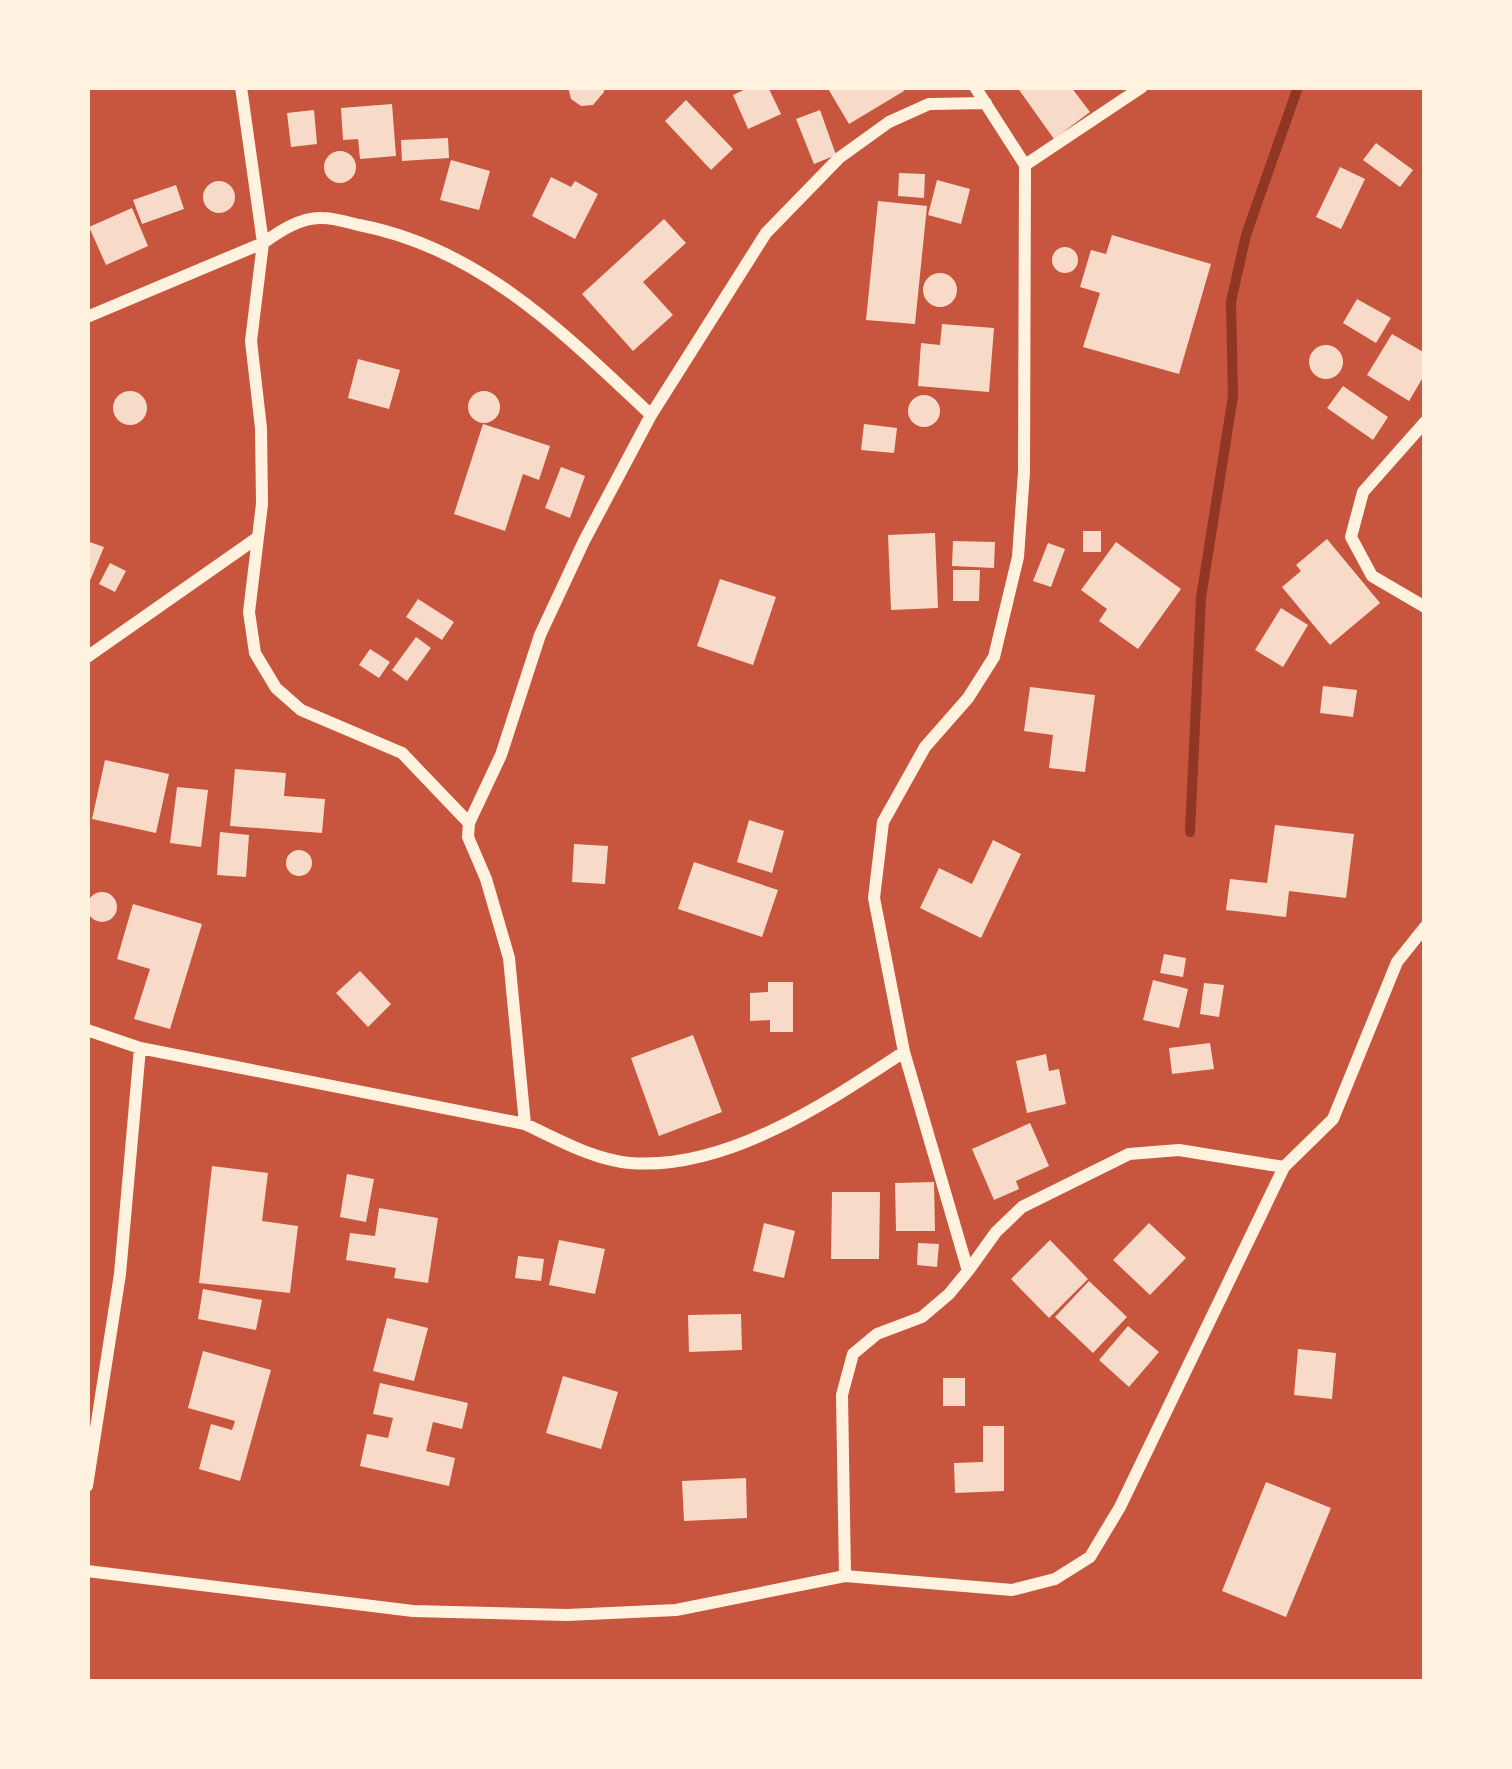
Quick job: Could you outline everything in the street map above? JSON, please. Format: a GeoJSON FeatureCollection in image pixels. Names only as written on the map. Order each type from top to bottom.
{"type":"FeatureCollection","features":[{"type":"Feature","properties":{"kind":"street"},"geometry":{"type":"LineString","coordinates":[[241,87],[263,242],[251,341],[261,428],[262,504],[249,612],[255,653],[276,688],[301,710],[402,753],[469,823]]}},
{"type":"Feature","properties":{"kind":"street"},"geometry":{"type":"LineString","coordinates":[[968,1270],[904,1052],[874,898],[883,821],[925,747],[968,698],[994,657],[1018,556],[1024,472],[1025,165],[975,87]]}},
{"type":"Feature","properties":{"kind":"street"},"geometry":{"type":"LineString","coordinates":[[1025,165],[1142,87]]}},
{"type":"Feature","properties":{"kind":"street"},"geometry":{"type":"LineString","coordinates":[[525,1124],[508,958],[486,879],[468,837],[469,823],[501,755],[540,634],[651,415],[766,233],[839,158],[889,122],[929,104],[986,103]]}},
{"type":"Feature","properties":{"kind":"street"},"geometry":{"type":"LineString","coordinates":[[87,317],[263,242],[287,227],[320,217],[391,231],[485,274],[544,314],[651,415]]}},
{"type":"Feature","properties":{"kind":"street"},"geometry":{"type":"LineString","coordinates":[[1425,422],[1363,492],[1351,537],[1372,576],[1425,607]]}},
{"type":"Feature","properties":{"kind":"street"},"geometry":{"type":"LineString","coordinates":[[87,656],[257,538]]}},
{"type":"Feature","properties":{"kind":"street"},"geometry":{"type":"LineString","coordinates":[[87,1571],[413,1611],[567,1615],[676,1610],[844,1576],[1012,1590],[1055,1579],[1090,1557],[1120,1507],[1284,1167],[1334,1119],[1397,962],[1425,927]]}},
{"type":"Feature","properties":{"kind":"street"},"geometry":{"type":"LineString","coordinates":[[87,1030],[140,1048],[525,1124],[577,1148],[628,1163],[690,1160],[758,1136],[829,1101],[904,1052]]}},
{"type":"Feature","properties":{"kind":"street"},"geometry":{"type":"LineString","coordinates":[[87,1486],[120,1274],[140,1048]]}},
{"type":"Feature","properties":{"kind":"street"},"geometry":{"type":"LineString","coordinates":[[844,1576],[842,1395],[853,1354],[877,1334],[922,1316],[949,1294],[996,1232],[1022,1207],[1129,1154],[1179,1150],[1284,1167]]}},
{"type":"Feature","properties":{"kind":"building"},"geometry":{"type":"Polygon","coordinates":[[[568,87],[604,87],[604,92],[593,105],[581,106],[571,99],[568,87]]]}},
{"type":"Feature","properties":{"kind":"building"},"geometry":{"type":"Polygon","coordinates":[[[750,87],[768,87],[781,114],[748,129],[733,95],[750,87]]]}},
{"type":"Feature","properties":{"kind":"building"},"geometry":{"type":"Polygon","coordinates":[[[827,87],[902,87],[904,91],[849,124],[827,87]]]}},
{"type":"Feature","properties":{"kind":"building"},"geometry":{"type":"Polygon","coordinates":[[[1017,87],[1071,87],[1090,112],[1054,139],[1017,87]]]}},
{"type":"Feature","properties":{"kind":"building"},"geometry":{"type":"Polygon","coordinates":[[[686,100],[733,149],[711,170],[665,121],[686,100]]]}},
{"type":"Feature","properties":{"kind":"building"},"geometry":{"type":"Polygon","coordinates":[[[392,104],[396,156],[360,159],[358,139],[343,140],[341,108],[392,104]]]}},
{"type":"Feature","properties":{"kind":"building"},"geometry":{"type":"Polygon","coordinates":[[[314,110],[317,144],[291,147],[287,113],[314,110]]]}},
{"type":"Feature","properties":{"kind":"building"},"geometry":{"type":"Polygon","coordinates":[[[820,110],[836,155],[814,164],[796,119],[820,110]]]}},
{"type":"Feature","properties":{"kind":"building"},"geometry":{"type":"Polygon","coordinates":[[[448,138],[449,158],[402,161],[401,140],[448,138]]]}},
{"type":"Feature","properties":{"kind":"building"},"geometry":{"type":"Polygon","coordinates":[[[1376,143],[1413,170],[1400,187],[1363,160],[1376,143]]]}},
{"type":"Feature","properties":{"kind":"building"},"geometry":{"type":"Polygon","coordinates":[[[340,151],[351,156],[356,167],[351,178],[340,183],[329,178],[324,167],[329,156],[340,151]]]}},
{"type":"Feature","properties":{"kind":"building"},"geometry":{"type":"Polygon","coordinates":[[[451,160],[490,171],[479,210],[440,200],[451,160]]]}},
{"type":"Feature","properties":{"kind":"building"},"geometry":{"type":"Polygon","coordinates":[[[1340,167],[1365,179],[1341,229],[1316,217],[1340,167]]]}},
{"type":"Feature","properties":{"kind":"building"},"geometry":{"type":"Polygon","coordinates":[[[899,173],[925,174],[924,198],[898,196],[899,173]]]}},
{"type":"Feature","properties":{"kind":"building"},"geometry":{"type":"Polygon","coordinates":[[[551,177],[571,187],[575,181],[598,194],[575,239],[532,216],[551,177]]]}},
{"type":"Feature","properties":{"kind":"building"},"geometry":{"type":"Polygon","coordinates":[[[937,180],[970,189],[961,224],[928,215],[937,180]]]}},
{"type":"Feature","properties":{"kind":"building"},"geometry":{"type":"Polygon","coordinates":[[[219,181],[230,186],[235,197],[230,208],[219,213],[208,208],[203,197],[208,186],[219,181]]]}},
{"type":"Feature","properties":{"kind":"building"},"geometry":{"type":"Polygon","coordinates":[[[176,185],[184,209],[142,224],[133,200],[176,185]]]}},
{"type":"Feature","properties":{"kind":"building"},"geometry":{"type":"Polygon","coordinates":[[[878,201],[927,206],[915,324],[866,320],[878,201]]]}},
{"type":"Feature","properties":{"kind":"building"},"geometry":{"type":"Polygon","coordinates":[[[132,208],[148,246],[106,265],[89,227],[132,208]]]}},
{"type":"Feature","properties":{"kind":"building"},"geometry":{"type":"Polygon","coordinates":[[[664,219],[686,243],[643,282],[673,315],[633,351],[582,294],[664,219]]]}},
{"type":"Feature","properties":{"kind":"building"},"geometry":{"type":"Polygon","coordinates":[[[1112,235],[1211,264],[1179,374],[1083,347],[1100,293],[1080,287],[1091,250],[1106,254],[1112,235]]]}},
{"type":"Feature","properties":{"kind":"building"},"geometry":{"type":"Polygon","coordinates":[[[1065,247],[1078,260],[1065,273],[1052,260],[1065,247]]]}},
{"type":"Feature","properties":{"kind":"building"},"geometry":{"type":"Polygon","coordinates":[[[940,273],[952,278],[957,290],[952,302],[940,307],[928,302],[923,290],[928,278],[940,273]]]}},
{"type":"Feature","properties":{"kind":"building"},"geometry":{"type":"Polygon","coordinates":[[[1357,299],[1391,318],[1376,343],[1343,323],[1357,299]]]}},
{"type":"Feature","properties":{"kind":"building"},"geometry":{"type":"Polygon","coordinates":[[[942,324],[994,328],[989,392],[918,386],[921,343],[940,345],[942,324]]]}},
{"type":"Feature","properties":{"kind":"building"},"geometry":{"type":"Polygon","coordinates":[[[1392,334],[1425,353],[1425,374],[1409,401],[1367,375],[1392,334]]]}},
{"type":"Feature","properties":{"kind":"building"},"geometry":{"type":"Polygon","coordinates":[[[1326,345],[1338,350],[1343,362],[1338,374],[1326,379],[1314,374],[1309,362],[1314,350],[1326,345]]]}},
{"type":"Feature","properties":{"kind":"building"},"geometry":{"type":"Polygon","coordinates":[[[358,359],[400,370],[389,409],[348,398],[358,359]]]}},
{"type":"Feature","properties":{"kind":"building"},"geometry":{"type":"Polygon","coordinates":[[[1343,386],[1388,417],[1373,440],[1327,408],[1343,386]]]}},
{"type":"Feature","properties":{"kind":"building"},"geometry":{"type":"Polygon","coordinates":[[[130,391],[142,396],[147,408],[142,420],[130,425],[118,420],[113,408],[118,396],[130,391]]]}},
{"type":"Feature","properties":{"kind":"building"},"geometry":{"type":"Polygon","coordinates":[[[484,391],[495,396],[500,407],[495,418],[484,423],[473,418],[468,407],[473,396],[484,391]]]}},
{"type":"Feature","properties":{"kind":"building"},"geometry":{"type":"Polygon","coordinates":[[[924,395],[935,400],[940,411],[935,422],[924,427],[913,422],[908,411],[913,400],[924,395]]]}},
{"type":"Feature","properties":{"kind":"building"},"geometry":{"type":"Polygon","coordinates":[[[483,424],[550,446],[539,480],[523,474],[505,531],[454,514],[483,424]]]}},
{"type":"Feature","properties":{"kind":"building"},"geometry":{"type":"Polygon","coordinates":[[[864,424],[897,428],[894,453],[861,450],[864,424]]]}},
{"type":"Feature","properties":{"kind":"building"},"geometry":{"type":"Polygon","coordinates":[[[561,467],[585,476],[570,518],[545,508],[561,467]]]}},
{"type":"Feature","properties":{"kind":"building"},"geometry":{"type":"Polygon","coordinates":[[[1083,531],[1101,531],[1101,552],[1083,552],[1083,531]]]}},
{"type":"Feature","properties":{"kind":"building"},"geometry":{"type":"Polygon","coordinates":[[[935,533],[938,608],[891,610],[888,535],[935,533]]]}},
{"type":"Feature","properties":{"kind":"building"},"geometry":{"type":"Polygon","coordinates":[[[1327,539],[1380,603],[1330,645],[1282,587],[1301,571],[1296,565],[1327,539]]]}},
{"type":"Feature","properties":{"kind":"building"},"geometry":{"type":"Polygon","coordinates":[[[87,541],[104,547],[87,588],[87,541]]]}},
{"type":"Feature","properties":{"kind":"building"},"geometry":{"type":"Polygon","coordinates":[[[953,541],[995,542],[994,568],[952,566],[953,541]]]}},
{"type":"Feature","properties":{"kind":"building"},"geometry":{"type":"Polygon","coordinates":[[[1116,542],[1181,589],[1138,649],[1099,621],[1107,609],[1081,590],[1116,542]]]}},
{"type":"Feature","properties":{"kind":"building"},"geometry":{"type":"Polygon","coordinates":[[[1048,543],[1065,549],[1051,587],[1033,581],[1048,543]]]}},
{"type":"Feature","properties":{"kind":"building"},"geometry":{"type":"Polygon","coordinates":[[[110,563],[126,571],[115,592],[99,584],[110,563]]]}},
{"type":"Feature","properties":{"kind":"building"},"geometry":{"type":"Polygon","coordinates":[[[953,570],[980,570],[979,601],[953,601],[953,570]]]}},
{"type":"Feature","properties":{"kind":"building"},"geometry":{"type":"Polygon","coordinates":[[[720,579],[776,597],[753,665],[697,646],[720,579]]]}},
{"type":"Feature","properties":{"kind":"building"},"geometry":{"type":"Polygon","coordinates":[[[418,599],[454,622],[442,640],[406,617],[418,599]]]}},
{"type":"Feature","properties":{"kind":"building"},"geometry":{"type":"Polygon","coordinates":[[[1281,608],[1308,625],[1283,667],[1255,650],[1281,608]]]}},
{"type":"Feature","properties":{"kind":"building"},"geometry":{"type":"Polygon","coordinates":[[[416,637],[431,648],[407,681],[392,670],[416,637]]]}},
{"type":"Feature","properties":{"kind":"building"},"geometry":{"type":"Polygon","coordinates":[[[370,649],[390,662],[379,678],[359,665],[370,649]]]}},
{"type":"Feature","properties":{"kind":"building"},"geometry":{"type":"Polygon","coordinates":[[[1323,686],[1357,690],[1353,717],[1320,713],[1323,686]]]}},
{"type":"Feature","properties":{"kind":"building"},"geometry":{"type":"Polygon","coordinates":[[[1030,687],[1095,695],[1085,772],[1049,768],[1053,735],[1024,731],[1030,687]]]}},
{"type":"Feature","properties":{"kind":"building"},"geometry":{"type":"Polygon","coordinates":[[[105,760],[169,774],[156,833],[92,819],[105,760]]]}},
{"type":"Feature","properties":{"kind":"building"},"geometry":{"type":"Polygon","coordinates":[[[235,769],[286,773],[284,796],[325,799],[322,833],[230,826],[235,769]]]}},
{"type":"Feature","properties":{"kind":"building"},"geometry":{"type":"Polygon","coordinates":[[[177,787],[208,790],[201,847],[170,843],[177,787]]]}},
{"type":"Feature","properties":{"kind":"building"},"geometry":{"type":"Polygon","coordinates":[[[749,820],[784,831],[772,873],[737,862],[749,820]]]}},
{"type":"Feature","properties":{"kind":"building"},"geometry":{"type":"Polygon","coordinates":[[[1275,825],[1354,834],[1346,898],[1289,891],[1286,917],[1226,910],[1230,879],[1267,883],[1275,825]]]}},
{"type":"Feature","properties":{"kind":"building"},"geometry":{"type":"Polygon","coordinates":[[[220,832],[249,835],[246,877],[217,875],[220,832]]]}},
{"type":"Feature","properties":{"kind":"building"},"geometry":{"type":"Polygon","coordinates":[[[993,840],[1021,854],[981,938],[920,908],[939,868],[972,884],[993,840]]]}},
{"type":"Feature","properties":{"kind":"building"},"geometry":{"type":"Polygon","coordinates":[[[574,844],[608,846],[605,884],[572,882],[574,844]]]}},
{"type":"Feature","properties":{"kind":"building"},"geometry":{"type":"Polygon","coordinates":[[[299,850],[312,863],[299,876],[286,863],[299,850]]]}},
{"type":"Feature","properties":{"kind":"building"},"geometry":{"type":"Polygon","coordinates":[[[694,862],[778,890],[762,937],[678,909],[694,862]]]}},
{"type":"Feature","properties":{"kind":"building"},"geometry":{"type":"Polygon","coordinates":[[[102,892],[117,907],[102,922],[87,907],[102,892]]]}},
{"type":"Feature","properties":{"kind":"building"},"geometry":{"type":"Polygon","coordinates":[[[133,904],[202,924],[170,1029],[134,1019],[150,969],[117,959],[133,904]]]}},
{"type":"Feature","properties":{"kind":"building"},"geometry":{"type":"Polygon","coordinates":[[[1164,954],[1186,958],[1183,977],[1160,973],[1164,954]]]}},
{"type":"Feature","properties":{"kind":"building"},"geometry":{"type":"Polygon","coordinates":[[[360,971],[391,1004],[368,1027],[336,993],[360,971]]]}},
{"type":"Feature","properties":{"kind":"building"},"geometry":{"type":"Polygon","coordinates":[[[1153,980],[1188,989],[1179,1028],[1143,1020],[1153,980]]]}},
{"type":"Feature","properties":{"kind":"building"},"geometry":{"type":"Polygon","coordinates":[[[768,982],[793,982],[793,1032],[770,1032],[770,1020],[750,1021],[750,993],[768,992],[768,982]]]}},
{"type":"Feature","properties":{"kind":"building"},"geometry":{"type":"Polygon","coordinates":[[[1204,983],[1224,985],[1219,1017],[1200,1014],[1204,983]]]}},
{"type":"Feature","properties":{"kind":"building"},"geometry":{"type":"Polygon","coordinates":[[[693,1035],[722,1112],[659,1136],[631,1058],[693,1035]]]}},
{"type":"Feature","properties":{"kind":"building"},"geometry":{"type":"Polygon","coordinates":[[[1210,1043],[1214,1069],[1172,1074],[1169,1048],[1210,1043]]]}},
{"type":"Feature","properties":{"kind":"building"},"geometry":{"type":"Polygon","coordinates":[[[1046,1054],[1049,1071],[1059,1069],[1066,1104],[1027,1113],[1016,1061],[1046,1054]]]}},
{"type":"Feature","properties":{"kind":"building"},"geometry":{"type":"Polygon","coordinates":[[[1030,1123],[1049,1166],[1016,1181],[1019,1189],[994,1200],[972,1149],[1030,1123]]]}},
{"type":"Feature","properties":{"kind":"building"},"geometry":{"type":"Polygon","coordinates":[[[212,1166],[268,1173],[262,1221],[298,1226],[290,1293],[199,1283],[212,1166]]]}},
{"type":"Feature","properties":{"kind":"building"},"geometry":{"type":"Polygon","coordinates":[[[347,1174],[374,1179],[366,1222],[340,1217],[347,1174]]]}},
{"type":"Feature","properties":{"kind":"building"},"geometry":{"type":"Polygon","coordinates":[[[934,1182],[935,1231],[896,1231],[895,1183],[934,1182]]]}},
{"type":"Feature","properties":{"kind":"building"},"geometry":{"type":"Polygon","coordinates":[[[832,1192],[880,1192],[879,1259],[831,1259],[832,1192]]]}},
{"type":"Feature","properties":{"kind":"building"},"geometry":{"type":"Polygon","coordinates":[[[379,1208],[438,1218],[428,1283],[394,1278],[396,1268],[346,1260],[350,1233],[375,1236],[379,1208]]]}},
{"type":"Feature","properties":{"kind":"building"},"geometry":{"type":"Polygon","coordinates":[[[764,1223],[795,1231],[784,1278],[753,1271],[764,1223]]]}},
{"type":"Feature","properties":{"kind":"building"},"geometry":{"type":"Polygon","coordinates":[[[1149,1223],[1186,1258],[1150,1295],[1113,1260],[1149,1223]]]}},
{"type":"Feature","properties":{"kind":"building"},"geometry":{"type":"Polygon","coordinates":[[[559,1240],[605,1249],[595,1294],[549,1285],[559,1240]]]}},
{"type":"Feature","properties":{"kind":"building"},"geometry":{"type":"Polygon","coordinates":[[[1050,1240],[1088,1279],[1049,1318],[1011,1279],[1050,1240]]]}},
{"type":"Feature","properties":{"kind":"building"},"geometry":{"type":"Polygon","coordinates":[[[918,1243],[939,1244],[937,1267],[917,1265],[918,1243]]]}},
{"type":"Feature","properties":{"kind":"building"},"geometry":{"type":"Polygon","coordinates":[[[518,1256],[544,1259],[541,1281],[515,1278],[518,1256]]]}},
{"type":"Feature","properties":{"kind":"building"},"geometry":{"type":"Polygon","coordinates":[[[1089,1281],[1127,1317],[1093,1353],[1055,1317],[1089,1281]]]}},
{"type":"Feature","properties":{"kind":"building"},"geometry":{"type":"Polygon","coordinates":[[[203,1289],[262,1300],[256,1330],[198,1319],[203,1289]]]}},
{"type":"Feature","properties":{"kind":"building"},"geometry":{"type":"Polygon","coordinates":[[[741,1314],[742,1350],[689,1352],[688,1315],[741,1314]]]}},
{"type":"Feature","properties":{"kind":"building"},"geometry":{"type":"Polygon","coordinates":[[[387,1318],[428,1328],[414,1381],[373,1371],[387,1318]]]}},
{"type":"Feature","properties":{"kind":"building"},"geometry":{"type":"Polygon","coordinates":[[[1128,1326],[1159,1352],[1129,1387],[1099,1360],[1128,1326]]]}},
{"type":"Feature","properties":{"kind":"building"},"geometry":{"type":"Polygon","coordinates":[[[1298,1349],[1336,1353],[1332,1399],[1294,1395],[1298,1349]]]}},
{"type":"Feature","properties":{"kind":"building"},"geometry":{"type":"Polygon","coordinates":[[[203,1351],[271,1370],[240,1481],[199,1469],[211,1424],[232,1430],[235,1421],[188,1408],[203,1351]]]}},
{"type":"Feature","properties":{"kind":"building"},"geometry":{"type":"Polygon","coordinates":[[[563,1376],[618,1392],[601,1449],[546,1433],[563,1376]]]}},
{"type":"Feature","properties":{"kind":"building"},"geometry":{"type":"Polygon","coordinates":[[[943,1378],[965,1378],[965,1406],[943,1406],[943,1378]]]}},
{"type":"Feature","properties":{"kind":"building"},"geometry":{"type":"Polygon","coordinates":[[[380,1383],[468,1403],[462,1429],[433,1422],[426,1451],[455,1458],[449,1486],[360,1466],[367,1434],[388,1438],[393,1418],[373,1414],[380,1383]]]}},
{"type":"Feature","properties":{"kind":"building"},"geometry":{"type":"Polygon","coordinates":[[[983,1426],[1004,1426],[1004,1491],[955,1493],[954,1463],[983,1462],[983,1426]]]}},
{"type":"Feature","properties":{"kind":"building"},"geometry":{"type":"Polygon","coordinates":[[[746,1478],[747,1518],[684,1521],[682,1481],[746,1478]]]}},
{"type":"Feature","properties":{"kind":"building"},"geometry":{"type":"Polygon","coordinates":[[[1266,1482],[1331,1508],[1286,1617],[1222,1591],[1266,1482]]]}},
{"type":"Feature","properties":{"kind":"waterway"},"geometry":{"type":"LineString","coordinates":[[1190,832],[1201,598],[1233,396],[1231,302],[1246,235],[1298,87]]}}]}
